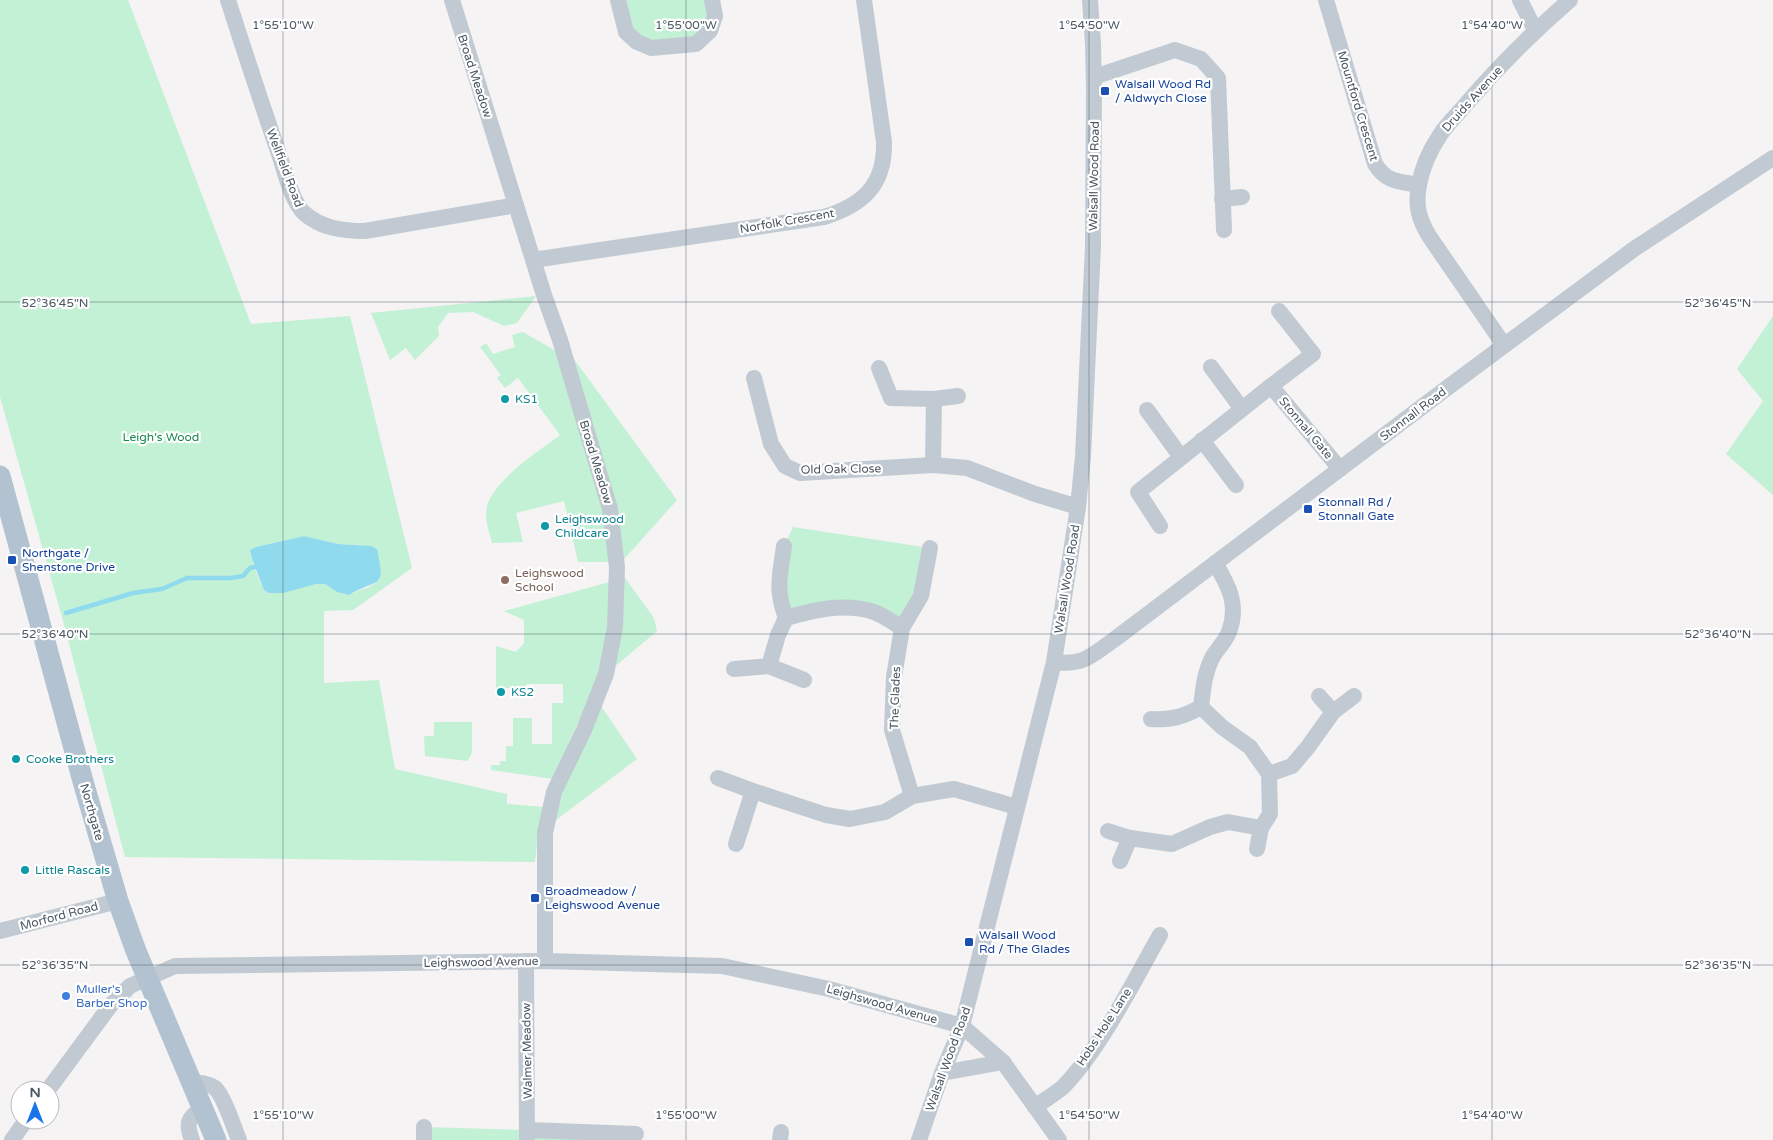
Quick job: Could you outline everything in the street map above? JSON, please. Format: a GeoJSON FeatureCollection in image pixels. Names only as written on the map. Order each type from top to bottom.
{"type":"FeatureCollection","features":[{"type":"Feature","properties":{"kind":"main road","name":"Northgate"},"geometry":{"type":"LineString","coordinates":[[0,476],[84,785],[118,900],[136,951],[216,1140]]}},
{"type":"Feature","properties":{"kind":"street","name":"Wellfield Road"},"geometry":{"type":"LineString","coordinates":[[228,0],[257,93],[296,202],[302,212],[314,221],[344,231],[364,231],[516,205]]}},
{"type":"Feature","properties":{"kind":"street","name":"Broad Meadow"},"geometry":{"type":"LineString","coordinates":[[452,0],[533,260],[560,340],[610,509],[617,567],[615,627],[606,674],[584,730],[554,792],[545,833],[545,961]]}},
{"type":"Feature","properties":{"kind":"street"},"geometry":{"type":"LineString","coordinates":[[618,0],[626,32],[637,42],[651,48],[696,44],[710,31],[715,16],[712,0]]}},
{"type":"Feature","properties":{"kind":"street","name":"Norfolk Crescent"},"geometry":{"type":"LineString","coordinates":[[533,260],[824,217],[844,211],[860,201],[872,188],[880,173],[884,156],[884,142],[864,0]]}},
{"type":"Feature","properties":{"kind":"street","name":"Walsall Wood Road"},"geometry":{"type":"LineString","coordinates":[[919,1140],[942,1073],[962,1026],[1054,662],[1078,507],[1083,456],[1093,246],[1094,44],[1090,0]]}},
{"type":"Feature","properties":{"kind":"street","name":"Mountford Crescent"},"geometry":{"type":"LineString","coordinates":[[1326,0],[1375,164],[1381,173],[1389,179],[1419,185]]}},
{"type":"Feature","properties":{"kind":"street"},"geometry":{"type":"LineString","coordinates":[[1520,0],[1535,30]]}},
{"type":"Feature","properties":{"kind":"street","name":"Druids Avenue"},"geometry":{"type":"LineString","coordinates":[[1504,345],[1428,236],[1420,220],[1419,185],[1426,162],[1440,135],[1478,90],[1535,30],[1570,0]]}},
{"type":"Feature","properties":{"kind":"street"},"geometry":{"type":"LineString","coordinates":[[1094,77],[1175,50],[1201,59],[1218,78],[1224,230]]}},
{"type":"Feature","properties":{"kind":"street","name":"Stonnall Road"},"geometry":{"type":"LineString","coordinates":[[1054,662],[1069,664],[1083,661],[1115,640],[1504,345],[1634,250],[1773,158]]}},
{"type":"Feature","properties":{"kind":"street"},"geometry":{"type":"LineString","coordinates":[[1222,199],[1242,197]]}},
{"type":"Feature","properties":{"kind":"street","name":"Stonnall Gate"},"geometry":{"type":"LineString","coordinates":[[1160,526],[1138,492],[1313,354],[1279,311]]}},
{"type":"Feature","properties":{"kind":"street"},"geometry":{"type":"LineString","coordinates":[[1211,367],[1242,409]]}},
{"type":"Feature","properties":{"kind":"street"},"geometry":{"type":"LineString","coordinates":[[878,368],[891,398],[934,399],[958,396]]}},
{"type":"Feature","properties":{"kind":"street","name":"Old Oak Close"},"geometry":{"type":"LineString","coordinates":[[754,378],[771,444],[785,466],[800,473],[932,465],[968,468],[1035,494],[1078,507]]}},
{"type":"Feature","properties":{"kind":"street","name":"Stonnall Gate"},"geometry":{"type":"LineString","coordinates":[[1271,386],[1340,469]]}},
{"type":"Feature","properties":{"kind":"street"},"geometry":{"type":"LineString","coordinates":[[932,465],[934,399]]}},
{"type":"Feature","properties":{"kind":"street"},"geometry":{"type":"LineString","coordinates":[[1147,410],[1181,457]]}},
{"type":"Feature","properties":{"kind":"street"},"geometry":{"type":"LineString","coordinates":[[1202,440],[1236,485]]}},
{"type":"Feature","properties":{"kind":"street"},"geometry":{"type":"LineString","coordinates":[[769,666],[778,636],[786,618],[781,605],[778,586],[784,546]]}},
{"type":"Feature","properties":{"kind":"street","name":"The Glades"},"geometry":{"type":"LineString","coordinates":[[912,796],[892,730],[894,677],[902,628],[921,596],[930,548]]}},
{"type":"Feature","properties":{"kind":"street"},"geometry":{"type":"LineString","coordinates":[[1201,708],[1204,680],[1212,659],[1228,634],[1234,612],[1228,584],[1215,564]]}},
{"type":"Feature","properties":{"kind":"street"},"geometry":{"type":"LineString","coordinates":[[786,618],[812,610],[842,606],[872,611],[902,628]]}},
{"type":"Feature","properties":{"kind":"street"},"geometry":{"type":"LineString","coordinates":[[734,669],[769,666],[804,680]]}},
{"type":"Feature","properties":{"kind":"street"},"geometry":{"type":"LineString","coordinates":[[1319,696],[1333,712]]}},
{"type":"Feature","properties":{"kind":"street"},"geometry":{"type":"LineString","coordinates":[[1269,774],[1292,766],[1333,712],[1354,696]]}},
{"type":"Feature","properties":{"kind":"street"},"geometry":{"type":"LineString","coordinates":[[1151,719],[1168,720],[1186,716],[1201,708]]}},
{"type":"Feature","properties":{"kind":"street"},"geometry":{"type":"LineString","coordinates":[[1201,708],[1250,748],[1269,774],[1270,814],[1261,828],[1257,849]]}},
{"type":"Feature","properties":{"kind":"street"},"geometry":{"type":"LineString","coordinates":[[718,778],[826,815],[850,819],[885,812],[912,796],[954,789],[1017,807]]}},
{"type":"Feature","properties":{"kind":"street"},"geometry":{"type":"LineString","coordinates":[[736,844],[753,791]]}},
{"type":"Feature","properties":{"kind":"street"},"geometry":{"type":"LineString","coordinates":[[1108,831],[1130,838],[1172,844],[1210,827],[1228,822],[1261,828]]}},
{"type":"Feature","properties":{"kind":"street"},"geometry":{"type":"LineString","coordinates":[[1120,861],[1130,838]]}},
{"type":"Feature","properties":{"kind":"street","name":"Morford Road"},"geometry":{"type":"LineString","coordinates":[[0,931],[118,900]]}},
{"type":"Feature","properties":{"kind":"street","name":"Hobs Hole Lane"},"geometry":{"type":"LineString","coordinates":[[1035,1106],[1062,1088],[1082,1063],[1100,1038],[1160,935]]}},
{"type":"Feature","properties":{"kind":"street","name":"Walmer Meadow"},"geometry":{"type":"LineString","coordinates":[[526,961],[528,1135]]}},
{"type":"Feature","properties":{"kind":"street","name":"Leighswood Avenue"},"geometry":{"type":"LineString","coordinates":[[55,1080],[110,1006],[130,986],[175,966],[545,961],[722,966],[829,988],[962,1026]]}},
{"type":"Feature","properties":{"kind":"street"},"geometry":{"type":"LineString","coordinates":[[962,1026],[1003,1062],[1058,1140]]}},
{"type":"Feature","properties":{"kind":"street"},"geometry":{"type":"LineString","coordinates":[[942,1073],[1003,1062]]}},
{"type":"Feature","properties":{"kind":"street"},"geometry":{"type":"LineString","coordinates":[[192,1082],[207,1084],[215,1088],[239,1140]]}},
{"type":"Feature","properties":{"kind":"street"},"geometry":{"type":"LineString","coordinates":[[192,1140],[188,1127],[189,1122],[195,1114],[203,1109]]}},
{"type":"Feature","properties":{"kind":"street"},"geometry":{"type":"LineString","coordinates":[[528,1135],[636,1132]]}},
{"type":"Feature","properties":{"kind":"green space","name":"Leigh's Wood"},"geometry":{"type":"Polygon","coordinates":[[[0,0],[128,0],[251,324],[350,316],[412,568],[353,610],[324,611],[324,683],[379,680],[395,769],[507,794],[507,804],[544,807],[535,862],[125,857],[63,621],[0,397],[0,0]],[[304,536],[250,550],[260,580],[269,593],[325,584],[337,592],[349,595],[370,586],[380,579],[371,546],[338,544],[304,536]]]}},
{"type":"Feature","properties":{"kind":"green space"},"geometry":{"type":"Polygon","coordinates":[[[625,0],[708,0],[710,14],[706,27],[693,38],[654,42],[641,37],[631,28],[625,0]]]}},
{"type":"Feature","properties":{"kind":"green space"},"geometry":{"type":"Polygon","coordinates":[[[536,296],[517,323],[504,326],[473,312],[448,313],[438,327],[439,336],[415,360],[406,348],[390,360],[371,313],[536,296]]]}},
{"type":"Feature","properties":{"kind":"green space"},"geometry":{"type":"Polygon","coordinates":[[[1773,316],[1773,495],[1726,454],[1763,401],[1737,369],[1773,316]]]}},
{"type":"Feature","properties":{"kind":"green space"},"geometry":{"type":"Polygon","coordinates":[[[523,332],[556,351],[605,512],[613,562],[578,562],[564,501],[516,513],[523,542],[492,543],[486,512],[495,490],[516,469],[560,435],[518,378],[505,388],[497,378],[501,375],[480,347],[486,343],[493,354],[515,347],[512,335],[523,332]]]}},
{"type":"Feature","properties":{"kind":"green space"},"geometry":{"type":"Polygon","coordinates":[[[560,340],[677,500],[617,567],[560,340]]]}},
{"type":"Feature","properties":{"kind":"green space"},"geometry":{"type":"Polygon","coordinates":[[[793,527],[930,548],[902,628],[872,611],[786,618],[784,546],[793,527]]]}},
{"type":"Feature","properties":{"kind":"green space"},"geometry":{"type":"Polygon","coordinates":[[[617,567],[654,618],[657,631],[606,674],[617,567]]]}},
{"type":"Feature","properties":{"kind":"green space"},"geometry":{"type":"Polygon","coordinates":[[[613,581],[601,671],[553,779],[491,770],[491,765],[500,765],[500,761],[506,761],[506,746],[513,746],[513,718],[532,718],[532,744],[552,744],[552,703],[563,703],[563,684],[526,684],[526,688],[496,688],[496,646],[516,652],[524,643],[524,620],[504,611],[613,581]]]}},
{"type":"Feature","properties":{"kind":"green space"},"geometry":{"type":"Polygon","coordinates":[[[599,703],[637,759],[552,823],[558,795],[599,703]]]}},
{"type":"Feature","properties":{"kind":"green space"},"geometry":{"type":"Polygon","coordinates":[[[434,722],[472,722],[472,752],[468,761],[425,756],[424,736],[434,736],[434,722]]]}},
{"type":"Feature","properties":{"kind":"green space"},"geometry":{"type":"Polygon","coordinates":[[[424,1127],[528,1130],[636,1140],[424,1140],[424,1127]]]}},
{"type":"Feature","properties":{"kind":"water"},"geometry":{"type":"Polygon","coordinates":[[[304,536],[338,544],[371,546],[377,549],[381,571],[378,581],[349,595],[337,592],[325,584],[316,584],[283,593],[269,593],[264,590],[250,550],[304,536]]]}},
{"type":"Feature","properties":{"kind":"waterway"},"geometry":{"type":"LineString","coordinates":[[66,613],[133,593],[162,589],[187,578],[231,578],[243,576],[250,568],[255,567]]}},
{"type":"Feature","properties":{"kind":"place","name":"Walsall Wood Rd / Aldwych Close"},"geometry":{"type":"Point","coordinates":[1105,91]}},
{"type":"Feature","properties":{"kind":"place","name":"KS1"},"geometry":{"type":"Point","coordinates":[505,399]}},
{"type":"Feature","properties":{"kind":"place","name":"Stonnall Rd / Stonnall Gate"},"geometry":{"type":"Point","coordinates":[1308,509]}},
{"type":"Feature","properties":{"kind":"place","name":"Leighswood Childcare"},"geometry":{"type":"Point","coordinates":[545,526]}},
{"type":"Feature","properties":{"kind":"place","name":"Northgate / Shenstone Drive"},"geometry":{"type":"Point","coordinates":[12,560]}},
{"type":"Feature","properties":{"kind":"place","name":"Leighswood School"},"geometry":{"type":"Point","coordinates":[505,580]}},
{"type":"Feature","properties":{"kind":"place","name":"KS2"},"geometry":{"type":"Point","coordinates":[501,692]}},
{"type":"Feature","properties":{"kind":"place","name":"Cooke Brothers"},"geometry":{"type":"Point","coordinates":[16,759]}},
{"type":"Feature","properties":{"kind":"place","name":"Little Rascals"},"geometry":{"type":"Point","coordinates":[25,870]}},
{"type":"Feature","properties":{"kind":"place","name":"Broadmeadow / Leighswood Avenue"},"geometry":{"type":"Point","coordinates":[535,898]}},
{"type":"Feature","properties":{"kind":"place","name":"Walsall Wood Rd / The Glades"},"geometry":{"type":"Point","coordinates":[969,942]}},
{"type":"Feature","properties":{"kind":"place","name":"Muller's Barber Shop"},"geometry":{"type":"Point","coordinates":[66,996]}}]}
